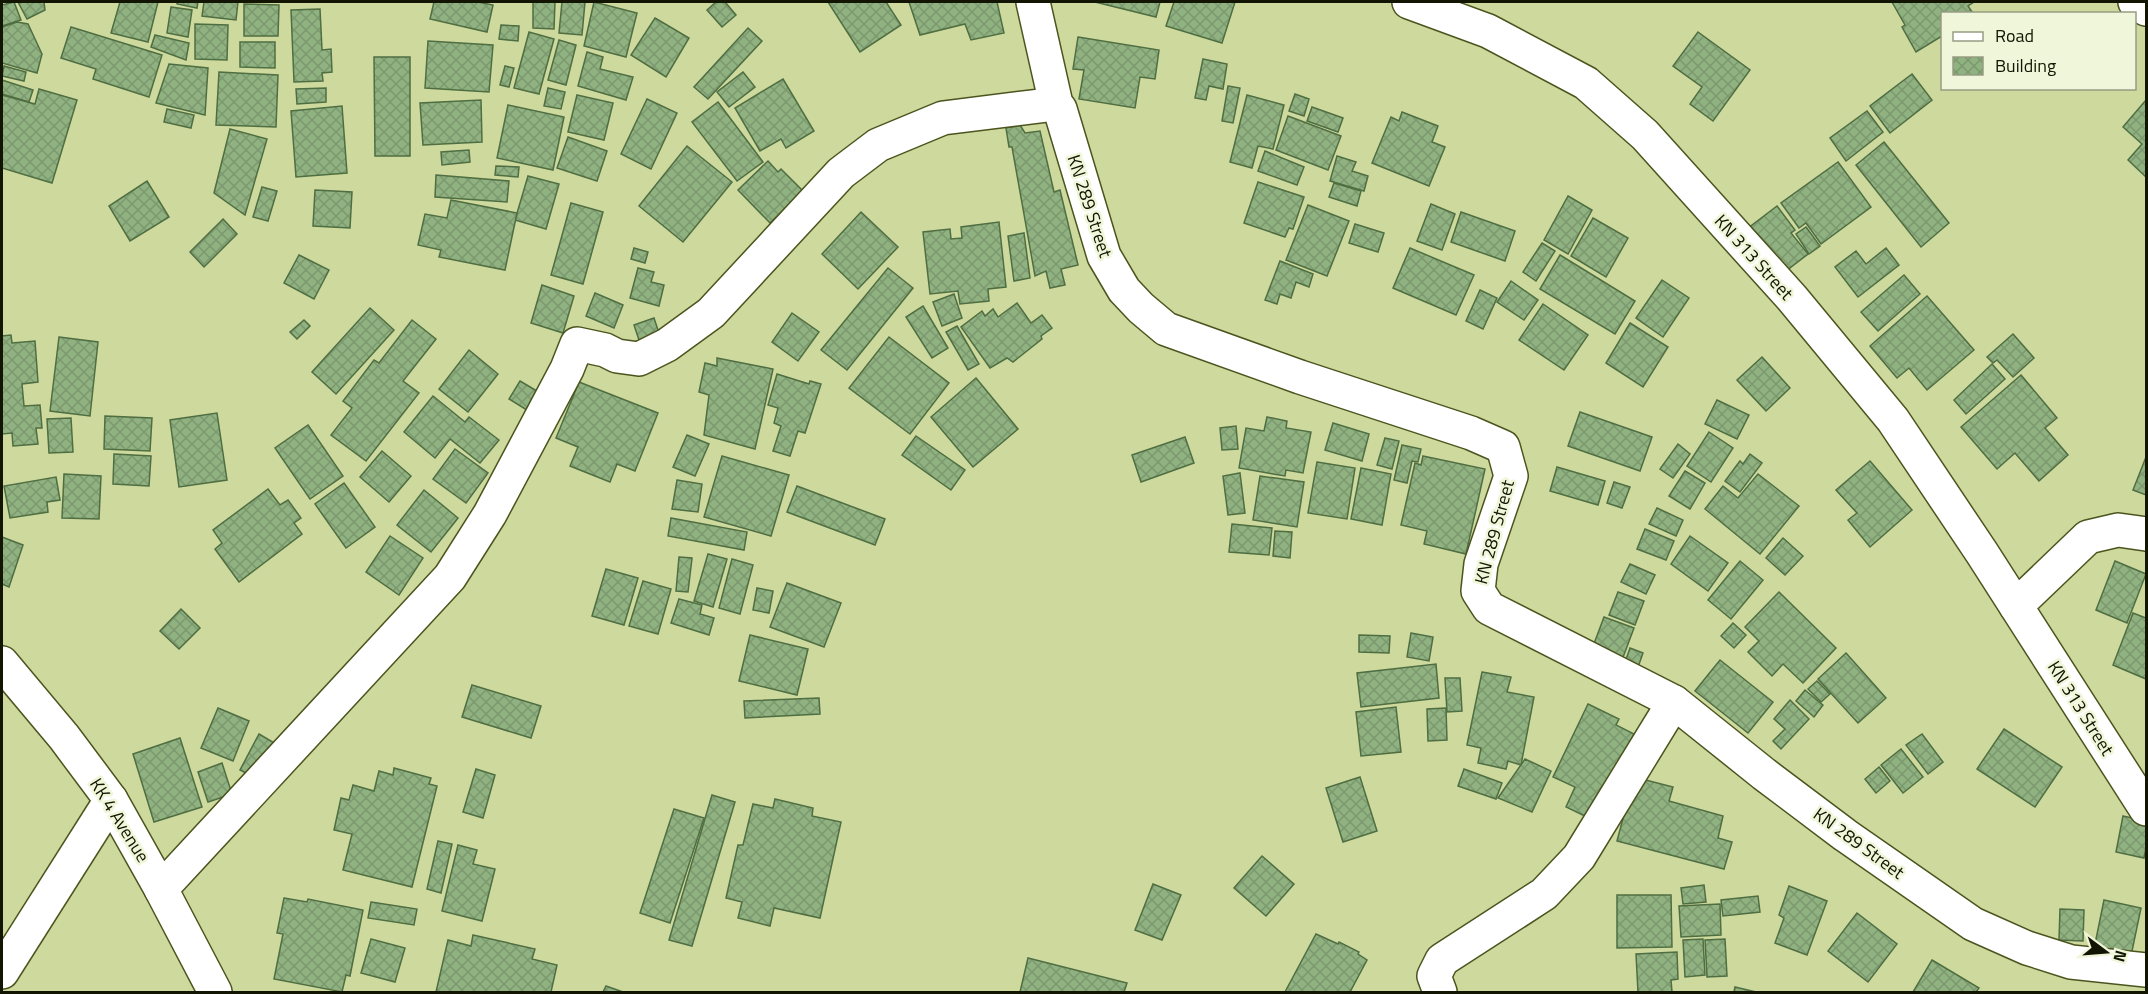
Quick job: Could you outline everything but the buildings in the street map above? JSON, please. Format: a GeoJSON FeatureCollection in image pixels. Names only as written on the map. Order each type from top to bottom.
{"type":"FeatureCollection","features":[{"type":"Feature","properties":{"kind":"street","name":"KN 289 Street"},"geometry":{"type":"LineString","coordinates":[[1033,2],[1056,104],[1060,108],[1104,256],[1125,290],[1141,308],[1166,329],[1300,377],[1471,433],[1503,447],[1511,476],[1482,564],[1478,591],[1489,608],[1674,702],[1845,835],[1973,924],[2027,948],[2071,962],[2146,970]]}},
{"type":"Feature","properties":{"kind":"street","name":"KN 313 Street"},"geometry":{"type":"LineString","coordinates":[[1409,2],[1488,32],[1586,83],[1645,135],[1792,298],[1893,420],[2146,809]]}},
{"type":"Feature","properties":{"kind":"street"},"geometry":{"type":"LineString","coordinates":[[2135,2],[2146,9]]}},
{"type":"Feature","properties":{"kind":"street"},"geometry":{"type":"LineString","coordinates":[[162,889],[450,577],[490,514],[578,344],[605,350],[617,356],[639,359],[667,345],[711,314],[841,173],[878,145],[943,118],[1056,104]]}},
{"type":"Feature","properties":{"kind":"street"},"geometry":{"type":"LineString","coordinates":[[2016,606],[2088,537],[2118,530],[2146,534]]}},
{"type":"Feature","properties":{"kind":"street","name":"KK 4 Avenue"},"geometry":{"type":"LineString","coordinates":[[2,663],[64,737],[111,800],[162,889],[215,993]]}},
{"type":"Feature","properties":{"kind":"street"},"geometry":{"type":"LineString","coordinates":[[1440,993],[1434,976],[1442,960],[1544,894],[1579,857],[1674,702]]}},
{"type":"Feature","properties":{"kind":"street"},"geometry":{"type":"LineString","coordinates":[[2,972],[111,800]]}}]}
